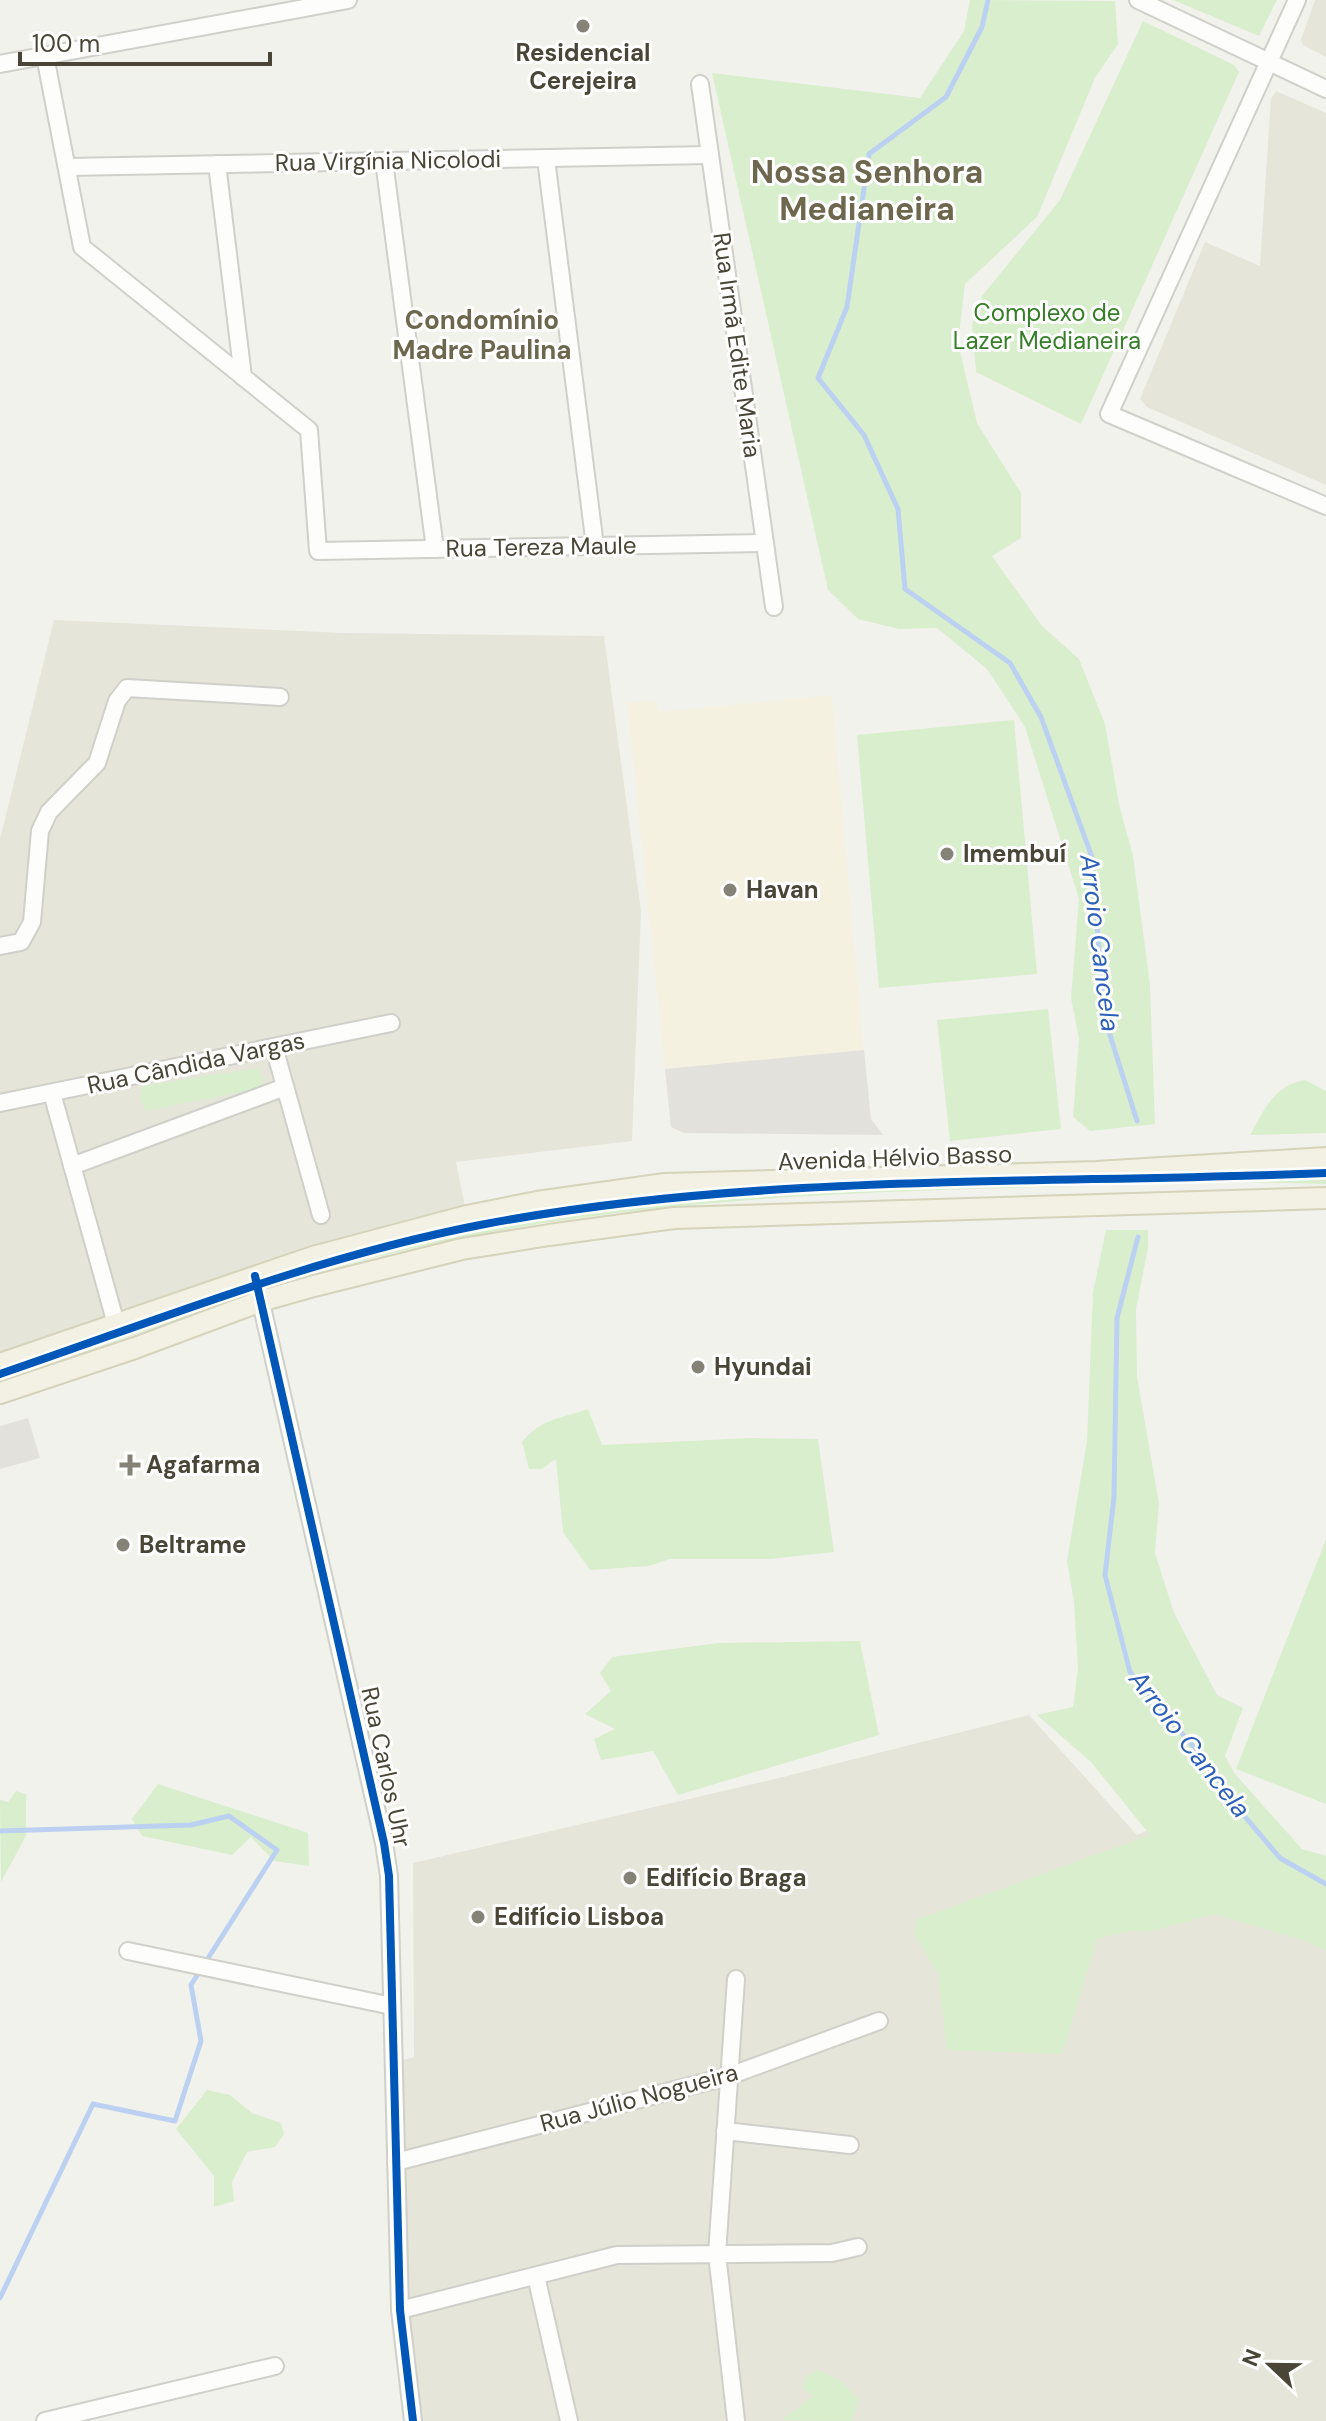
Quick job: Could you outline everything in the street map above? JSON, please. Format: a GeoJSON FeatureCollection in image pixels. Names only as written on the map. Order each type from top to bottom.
{"type":"FeatureCollection","features":[{"type":"Feature","properties":{"kind":"main road","name":"Avenida Hélvio Basso"},"geometry":{"type":"LineString","coordinates":[[0,1364],[255,1276],[467,1216],[537,1202],[665,1184],[1096,1172],[1326,1158]]}},
{"type":"Feature","properties":{"kind":"main road"},"geometry":{"type":"LineString","coordinates":[[0,1393],[135,1348],[261,1301],[462,1249],[674,1218],[1326,1198]]}},
{"type":"Feature","properties":{"kind":"street"},"geometry":{"type":"LineString","coordinates":[[0,64],[348,0]]}},
{"type":"Feature","properties":{"kind":"street"},"geometry":{"type":"LineString","coordinates":[[1138,0],[1326,89]]}},
{"type":"Feature","properties":{"kind":"street"},"geometry":{"type":"LineString","coordinates":[[1297,0],[1109,414],[1326,506]]}},
{"type":"Feature","properties":{"kind":"street"},"geometry":{"type":"LineString","coordinates":[[45,56],[82,247],[243,377]]}},
{"type":"Feature","properties":{"kind":"street","name":"Rua Irmã Edite Maria"},"geometry":{"type":"LineString","coordinates":[[700,84],[774,607]]}},
{"type":"Feature","properties":{"kind":"street","name":"Rua Virgínia Nicolodi"},"geometry":{"type":"LineString","coordinates":[[67,167],[710,155]]}},
{"type":"Feature","properties":{"kind":"street"},"geometry":{"type":"LineString","coordinates":[[546,159],[595,546]]}},
{"type":"Feature","properties":{"kind":"street"},"geometry":{"type":"LineString","coordinates":[[384,161],[435,549]]}},
{"type":"Feature","properties":{"kind":"street"},"geometry":{"type":"LineString","coordinates":[[217,164],[243,377]]}},
{"type":"Feature","properties":{"kind":"street","name":"Rua Tereza Maule"},"geometry":{"type":"LineString","coordinates":[[243,377],[309,430],[318,551],[765,543]]}},
{"type":"Feature","properties":{"kind":"street"},"geometry":{"type":"LineString","coordinates":[[0,946],[21,942],[32,922],[40,831],[49,812],[97,763],[117,701],[127,688],[280,697]]}},
{"type":"Feature","properties":{"kind":"street","name":"Rua Cândida Vargas"},"geometry":{"type":"LineString","coordinates":[[0,1103],[391,1023]]}},
{"type":"Feature","properties":{"kind":"street"},"geometry":{"type":"LineString","coordinates":[[274,1047],[321,1215]]}},
{"type":"Feature","properties":{"kind":"street"},"geometry":{"type":"LineString","coordinates":[[72,1166],[285,1087]]}},
{"type":"Feature","properties":{"kind":"street"},"geometry":{"type":"LineString","coordinates":[[52,1093],[116,1324]]}},
{"type":"Feature","properties":{"kind":"street","name":"Rua Carlos Uhr"},"geometry":{"type":"LineString","coordinates":[[255,1276],[389,1876],[400,2310],[413,2421]]}},
{"type":"Feature","properties":{"kind":"street"},"geometry":{"type":"LineString","coordinates":[[128,1951],[392,2006]]}},
{"type":"Feature","properties":{"kind":"street"},"geometry":{"type":"LineString","coordinates":[[736,1979],[717,2254],[736,2421]]}},
{"type":"Feature","properties":{"kind":"street","name":"Rua Júlio Nogueira"},"geometry":{"type":"LineString","coordinates":[[396,2162],[729,2076],[879,2021]]}},
{"type":"Feature","properties":{"kind":"street"},"geometry":{"type":"LineString","coordinates":[[725,2131],[850,2145]]}},
{"type":"Feature","properties":{"kind":"street"},"geometry":{"type":"LineString","coordinates":[[400,2310],[617,2255],[832,2253],[858,2247]]}},
{"type":"Feature","properties":{"kind":"street"},"geometry":{"type":"LineString","coordinates":[[536,2276],[569,2421]]}},
{"type":"Feature","properties":{"kind":"street"},"geometry":{"type":"LineString","coordinates":[[45,2421],[275,2366]]}},
{"type":"Feature","properties":{"kind":"shaded area"},"geometry":{"type":"Polygon","coordinates":[[[1315,0],[1326,0],[1326,57],[1303,45],[1301,40],[1315,0]]]}},
{"type":"Feature","properties":{"kind":"shaded area"},"geometry":{"type":"Polygon","coordinates":[[[1276,91],[1326,113],[1326,485],[1147,407],[1140,399],[1205,242],[1260,266],[1271,98],[1276,91]]]}},
{"type":"Feature","properties":{"kind":"shaded area"},"geometry":{"type":"Polygon","coordinates":[[[54,620],[344,633],[604,636],[641,911],[632,1141],[456,1162],[467,1216],[0,1364],[0,839],[54,620]]]}},
{"type":"Feature","properties":{"kind":"shaded area"},"geometry":{"type":"Polygon","coordinates":[[[832,695],[869,1110],[875,1126],[883,1135],[678,1132],[671,1127],[627,703],[657,700],[658,712],[832,695]]]}},
{"type":"Feature","properties":{"kind":"shaded area"},"geometry":{"type":"Polygon","coordinates":[[[864,1050],[871,1119],[883,1135],[684,1133],[671,1127],[665,1069],[864,1050]]]}},
{"type":"Feature","properties":{"kind":"shaded area"},"geometry":{"type":"Polygon","coordinates":[[[28,1418],[40,1458],[0,1469],[0,1426],[28,1418]]]}},
{"type":"Feature","properties":{"kind":"shaded area"},"geometry":{"type":"Polygon","coordinates":[[[1029,1715],[1137,1835],[1229,1794],[1326,1884],[1326,2421],[413,2421],[393,2063],[414,2057],[413,1863],[771,1780],[1029,1715]]]}},
{"type":"Feature","properties":{"kind":"green space"},"geometry":{"type":"Polygon","coordinates":[[[970,0],[1115,1],[1118,44],[1095,78],[1037,217],[965,284],[958,343],[977,423],[1021,493],[1021,538],[992,556],[1042,626],[1079,659],[1105,724],[1119,804],[1133,856],[1150,985],[1155,1124],[1090,1131],[1073,1117],[1079,1039],[1071,998],[1079,899],[1025,727],[987,669],[937,628],[899,629],[858,619],[828,590],[712,73],[920,98],[964,31],[970,0]]]}},
{"type":"Feature","properties":{"kind":"green space"},"geometry":{"type":"Polygon","coordinates":[[[1173,0],[1277,0],[1259,36],[1173,0]]]}},
{"type":"Feature","properties":{"kind":"green space","name":"Complexo de Lazer Medianeira"},"geometry":{"type":"Polygon","coordinates":[[[1143,21],[1234,65],[1239,72],[1081,424],[976,372],[972,325],[982,296],[1060,200],[1143,21]]]}},
{"type":"Feature","properties":{"kind":"green space","name":"Imembuí"},"geometry":{"type":"Polygon","coordinates":[[[1014,720],[1037,974],[879,988],[857,735],[1014,720]]]}},
{"type":"Feature","properties":{"kind":"green space"},"geometry":{"type":"Polygon","coordinates":[[[1048,1009],[1061,1129],[950,1141],[937,1020],[1048,1009]]]}},
{"type":"Feature","properties":{"kind":"green space"},"geometry":{"type":"Polygon","coordinates":[[[258,1068],[264,1077],[261,1088],[146,1111],[140,1098],[143,1086],[258,1068]]]}},
{"type":"Feature","properties":{"kind":"green space"},"geometry":{"type":"Polygon","coordinates":[[[1305,1080],[1326,1091],[1326,1133],[1250,1135],[1265,1108],[1278,1093],[1305,1080]]]}},
{"type":"Feature","properties":{"kind":"green space"},"geometry":{"type":"Polygon","coordinates":[[[1326,1176],[1326,1184],[1208,1183],[839,1194],[667,1207],[497,1231],[412,1248],[329,1270],[327,1267],[432,1239],[538,1219],[645,1204],[753,1194],[970,1184],[1326,1176]]]}},
{"type":"Feature","properties":{"kind":"green space"},"geometry":{"type":"Polygon","coordinates":[[[1106,1230],[1148,1230],[1148,1248],[1136,1309],[1137,1377],[1159,1503],[1155,1553],[1174,1613],[1217,1695],[1243,1708],[1225,1756],[1235,1774],[1302,1849],[1326,1856],[1326,1951],[1308,1942],[1215,1914],[1152,1931],[1129,1931],[1097,1939],[1062,2054],[947,2050],[938,1973],[914,1934],[918,1919],[1150,1835],[1091,1762],[1037,1715],[1073,1707],[1078,1668],[1074,1602],[1067,1561],[1087,1441],[1093,1292],[1106,1230]]]}},
{"type":"Feature","properties":{"kind":"green space"},"geometry":{"type":"Polygon","coordinates":[[[239,1294],[241,1297],[0,1382],[0,1377],[239,1294]]]}},
{"type":"Feature","properties":{"kind":"green space"},"geometry":{"type":"Polygon","coordinates":[[[588,1409],[602,1445],[752,1438],[818,1439],[834,1552],[770,1559],[670,1559],[649,1566],[590,1570],[563,1532],[556,1459],[542,1469],[529,1469],[522,1442],[545,1423],[588,1409]]]}},
{"type":"Feature","properties":{"kind":"green space"},"geometry":{"type":"Polygon","coordinates":[[[1326,1539],[1326,1804],[1236,1769],[1326,1539]]]}},
{"type":"Feature","properties":{"kind":"green space"},"geometry":{"type":"Polygon","coordinates":[[[860,1641],[879,1735],[678,1795],[653,1751],[601,1760],[594,1739],[615,1729],[585,1714],[611,1691],[600,1673],[612,1657],[718,1643],[860,1641]]]}},
{"type":"Feature","properties":{"kind":"green space"},"geometry":{"type":"Polygon","coordinates":[[[158,1784],[308,1833],[309,1866],[274,1861],[251,1837],[232,1855],[142,1836],[132,1819],[158,1784]]]}},
{"type":"Feature","properties":{"kind":"green space"},"geometry":{"type":"Polygon","coordinates":[[[16,1791],[26,1794],[26,1836],[1,1882],[0,1800],[8,1802],[16,1791]]]}},
{"type":"Feature","properties":{"kind":"green space"},"geometry":{"type":"Polygon","coordinates":[[[207,2090],[230,2095],[252,2113],[281,2123],[284,2134],[275,2147],[247,2152],[232,2182],[234,2201],[214,2207],[214,2176],[176,2129],[207,2090]]]}},
{"type":"Feature","properties":{"kind":"green space"},"geometry":{"type":"Polygon","coordinates":[[[819,2370],[842,2382],[859,2400],[852,2421],[781,2420],[813,2396],[803,2388],[807,2376],[819,2370]]]}},
{"type":"Feature","properties":{"kind":"waterway","name":"Arroio Cancela"},"geometry":{"type":"LineString","coordinates":[[988,0],[982,27],[946,97],[869,154],[847,307],[818,378],[864,435],[898,509],[905,589],[1010,663],[1041,717],[1092,857],[1104,1016],[1137,1121]]}},
{"type":"Feature","properties":{"kind":"waterway","name":"Arroio Cancela"},"geometry":{"type":"LineString","coordinates":[[1138,1237],[1117,1318],[1114,1497],[1105,1575],[1130,1672],[1197,1751],[1241,1812],[1280,1858],[1326,1884]]}},
{"type":"Feature","properties":{"kind":"waterway"},"geometry":{"type":"LineString","coordinates":[[0,1831],[191,1825],[229,1816],[277,1850],[191,1985],[201,2041],[175,2121],[93,2104],[0,2298]]}},
{"type":"Feature","properties":{"kind":"cycle path"},"geometry":{"type":"LineString","coordinates":[[0,1374],[237,1291],[358,1254],[480,1225],[585,1208],[795,1188],[1326,1173]]}},
{"type":"Feature","properties":{"kind":"cycle path"},"geometry":{"type":"LineString","coordinates":[[255,1276],[389,1876],[400,2310],[413,2421]]}},
{"type":"Feature","properties":{"kind":"place","name":"Residencial Cerejeira"},"geometry":{"type":"Point","coordinates":[583,26]}},
{"type":"Feature","properties":{"kind":"place","name":"Imembuí"},"geometry":{"type":"Point","coordinates":[947,854]}},
{"type":"Feature","properties":{"kind":"place","name":"Havan"},"geometry":{"type":"Point","coordinates":[730,890]}},
{"type":"Feature","properties":{"kind":"place","name":"Hyundai"},"geometry":{"type":"Point","coordinates":[698,1367]}},
{"type":"Feature","properties":{"kind":"place","name":"Agafarma"},"geometry":{"type":"Point","coordinates":[130,1465]}},
{"type":"Feature","properties":{"kind":"place","name":"Beltrame"},"geometry":{"type":"Point","coordinates":[123,1545]}},
{"type":"Feature","properties":{"kind":"place","name":"Edifício Braga"},"geometry":{"type":"Point","coordinates":[630,1878]}},
{"type":"Feature","properties":{"kind":"place","name":"Edifício Lisboa"},"geometry":{"type":"Point","coordinates":[478,1917]}},
{"type":"Feature","properties":{"kind":"district","name":"Nossa Senhora Medianeira"},"geometry":{"type":"Point","coordinates":[867,190]}},
{"type":"Feature","properties":{"kind":"district","name":"Condomínio Madre Paulina"},"geometry":{"type":"Point","coordinates":[482,335]}}]}
